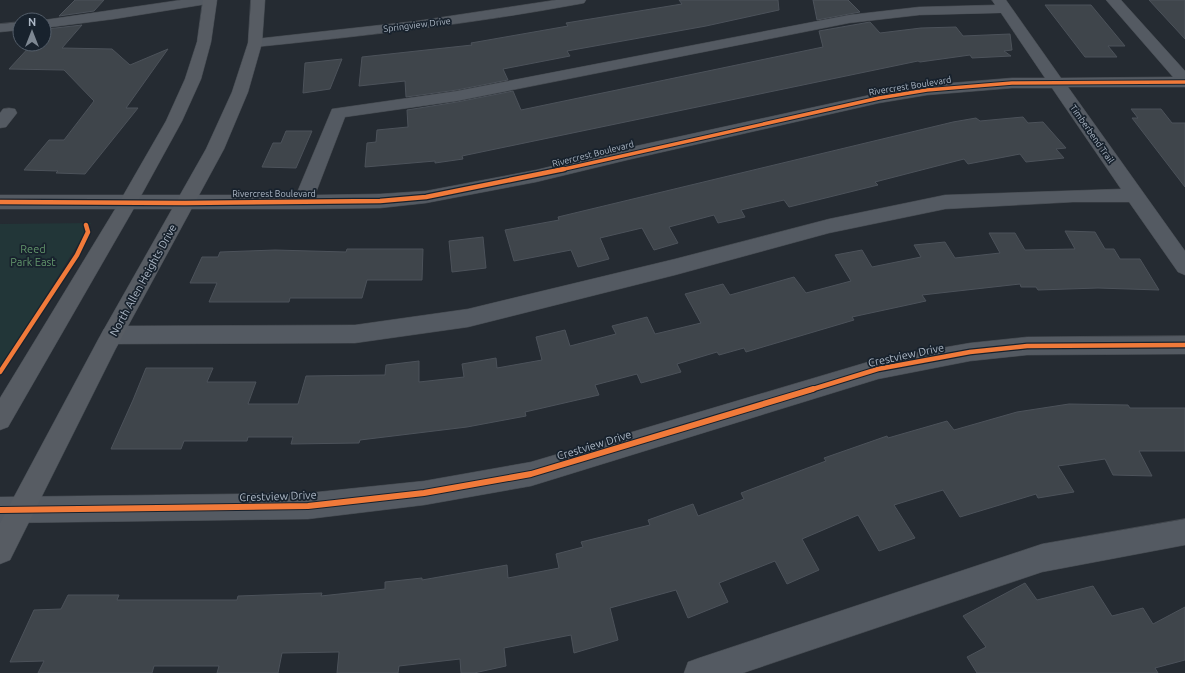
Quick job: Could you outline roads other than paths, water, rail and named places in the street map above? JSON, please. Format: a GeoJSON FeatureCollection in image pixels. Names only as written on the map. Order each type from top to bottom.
{"type":"FeatureCollection","features":[{"type":"Feature","properties":{"kind":"main road"},"geometry":{"type":"LineString","coordinates":[[0,419],[128,203],[174,121],[193,79],[204,42],[209,0]]}},
{"type":"Feature","properties":{"kind":"main road","name":"North Allen Heights Drive"},"geometry":{"type":"LineString","coordinates":[[0,550],[10,510],[112,335],[215,149],[240,92],[255,43],[258,0]]}},
{"type":"Feature","properties":{"kind":"street"},"geometry":{"type":"LineString","coordinates":[[52,23],[122,14],[209,0]]}},
{"type":"Feature","properties":{"kind":"street","name":"Springview Drive"},"geometry":{"type":"LineString","coordinates":[[255,43],[433,23],[529,10],[579,0]]}},
{"type":"Feature","properties":{"kind":"street"},"geometry":{"type":"LineString","coordinates":[[1113,0],[1185,82]]}},
{"type":"Feature","properties":{"kind":"street"},"geometry":{"type":"LineString","coordinates":[[302,202],[338,113],[456,96],[849,19],[1002,4]]}},
{"type":"Feature","properties":{"kind":"street","name":"Timberbend Trail"},"geometry":{"type":"LineString","coordinates":[[1002,4],[1185,268]]}},
{"type":"Feature","properties":{"kind":"street"},"geometry":{"type":"LineString","coordinates":[[0,28],[12,27]]}},
{"type":"Feature","properties":{"kind":"street","name":"Rivercrest Boulevard"},"geometry":{"type":"LineString","coordinates":[[0,202],[380,202],[426,197],[536,176],[627,154],[879,98],[927,90],[966,86],[1056,82],[1185,82]]}},
{"type":"Feature","properties":{"kind":"street"},"geometry":{"type":"LineString","coordinates":[[112,335],[362,333],[468,318],[675,267],[829,226],[946,202],[1073,196],[1135,196]]}},
{"type":"Feature","properties":{"kind":"street","name":"Crestview Drive"},"geometry":{"type":"LineString","coordinates":[[10,510],[308,506],[424,493],[532,474],[878,369],[970,352],[1027,346],[1185,345]]}},
{"type":"Feature","properties":{"kind":"street"},"geometry":{"type":"LineString","coordinates":[[699,673],[1042,558],[1185,532]]}},
{"type":"Feature","properties":{"kind":"park label","name":"Reed Park East"},"geometry":{"type":"Point","coordinates":[33,255]}}]}
